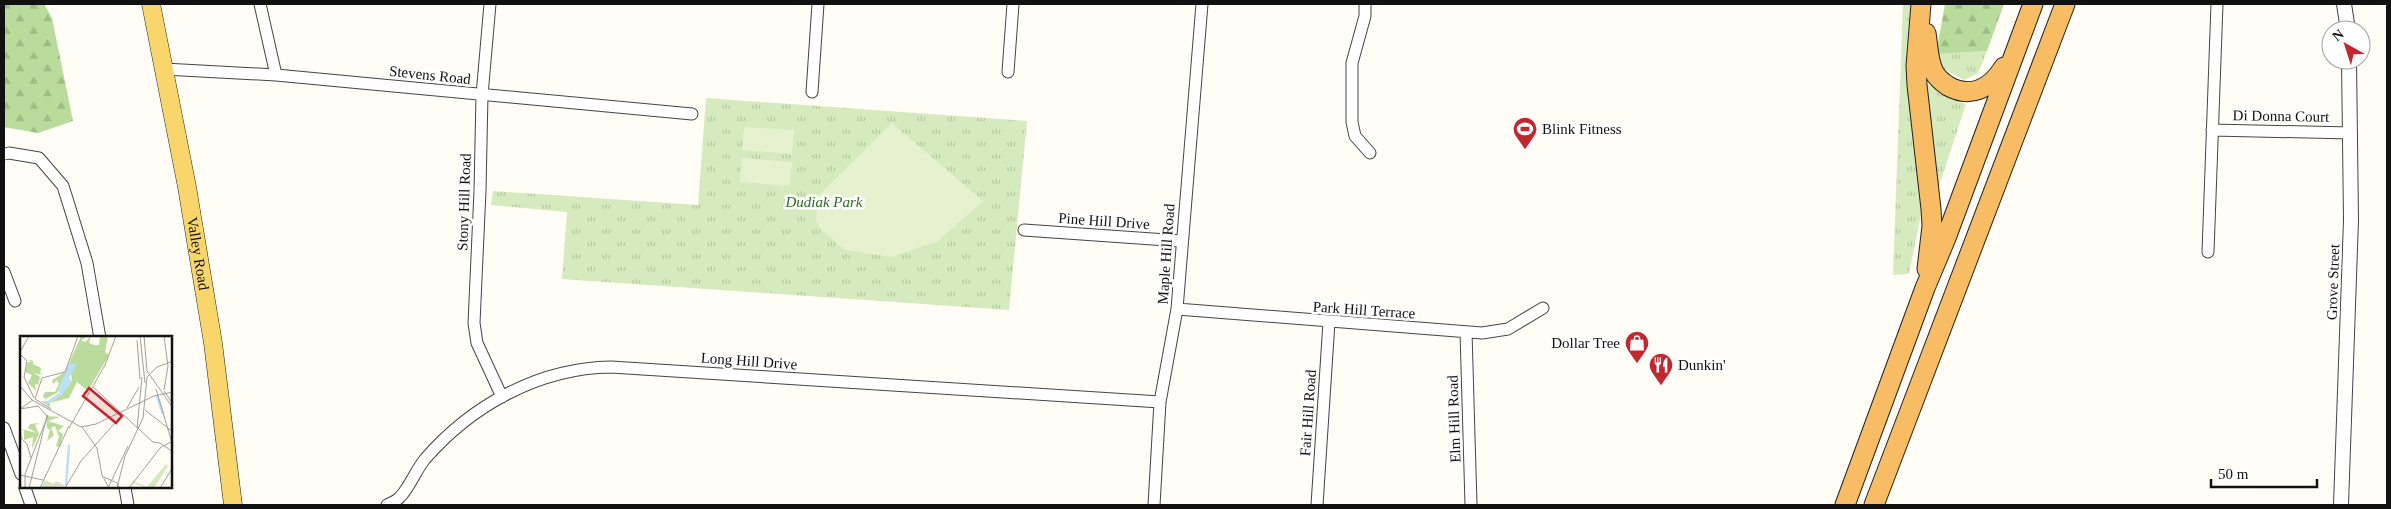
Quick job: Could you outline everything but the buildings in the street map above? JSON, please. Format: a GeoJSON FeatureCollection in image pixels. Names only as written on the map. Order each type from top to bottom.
{"type":"FeatureCollection","features":[{"type":"Feature","properties":{"kind":"highway"},"geometry":{"type":"LineString","coordinates":[[1922,4],[1934,73],[1941,82],[1954,89],[1966,92],[1980,90],[1990,85],[2002,69],[2020,37]]}},
{"type":"Feature","properties":{"kind":"highway"},"geometry":{"type":"LineString","coordinates":[[1922,4],[1917,75],[1932,226],[1925,288]]}},
{"type":"Feature","properties":{"kind":"highway"},"geometry":{"type":"LineString","coordinates":[[1845,505],[2033,4]]}},
{"type":"Feature","properties":{"kind":"highway"},"geometry":{"type":"LineString","coordinates":[[1874,505],[2065,4]]}},
{"type":"Feature","properties":{"kind":"main road","name":"Valley Road"},"geometry":{"type":"LineString","coordinates":[[151,4],[213,344],[234,505]]}},
{"type":"Feature","properties":{"kind":"street"},"geometry":{"type":"LineString","coordinates":[[260,4],[276,76]]}},
{"type":"Feature","properties":{"kind":"street","name":"Stony Hill Road"},"geometry":{"type":"LineString","coordinates":[[490,4],[482,95],[474,323],[477,343],[482,358],[502,397]]}},
{"type":"Feature","properties":{"kind":"street"},"geometry":{"type":"LineString","coordinates":[[812,92],[818,4]]}},
{"type":"Feature","properties":{"kind":"street"},"geometry":{"type":"LineString","coordinates":[[1008,72],[1013,4]]}},
{"type":"Feature","properties":{"kind":"street","name":"Maple Hill Road"},"geometry":{"type":"LineString","coordinates":[[1154,505],[1160,402],[1177,309],[1181,241],[1202,4]]}},
{"type":"Feature","properties":{"kind":"street"},"geometry":{"type":"LineString","coordinates":[[1365,4],[1365,16],[1352,63],[1352,122],[1355,136],[1370,154]]}},
{"type":"Feature","properties":{"kind":"street","name":"Di Donna Court"},"geometry":{"type":"LineString","coordinates":[[2208,252],[2217,4]]}},
{"type":"Feature","properties":{"kind":"street"},"geometry":{"type":"LineString","coordinates":[[2344,4],[2346,20]]}},
{"type":"Feature","properties":{"kind":"street","name":"Stevens Road"},"geometry":{"type":"LineString","coordinates":[[164,69],[276,76],[692,114]]}},
{"type":"Feature","properties":{"kind":"street","name":"Grove Street"},"geometry":{"type":"LineString","coordinates":[[2342,505],[2351,220],[2349,70]]}},
{"type":"Feature","properties":{"kind":"street","name":"Di Donna Court"},"geometry":{"type":"LineString","coordinates":[[2212,130],[2351,133]]}},
{"type":"Feature","properties":{"kind":"street"},"geometry":{"type":"LineString","coordinates":[[4,154],[9,153],[39,158],[64,186],[87,263],[100,336]]}},
{"type":"Feature","properties":{"kind":"street","name":"Pine Hill Drive"},"geometry":{"type":"LineString","coordinates":[[1024,230],[1181,241]]}},
{"type":"Feature","properties":{"kind":"street"},"geometry":{"type":"LineString","coordinates":[[4,272],[15,302]]}},
{"type":"Feature","properties":{"kind":"street","name":"Park Hill Terrace"},"geometry":{"type":"LineString","coordinates":[[1177,309],[1482,333],[1502,331],[1516,325],[1543,308]]}},
{"type":"Feature","properties":{"kind":"street","name":"Fair Hill Road"},"geometry":{"type":"LineString","coordinates":[[1317,505],[1329,322]]}},
{"type":"Feature","properties":{"kind":"street","name":"Elm Hill Road"},"geometry":{"type":"LineString","coordinates":[[1466,332],[1471,505]]}},
{"type":"Feature","properties":{"kind":"street","name":"Long Hill Drive"},"geometry":{"type":"LineString","coordinates":[[387,505],[400,497],[426,459],[458,426],[502,397],[553,375],[590,367],[1160,402]]}},
{"type":"Feature","properties":{"kind":"street"},"geometry":{"type":"LineString","coordinates":[[4,428],[20,471]]}},
{"type":"Feature","properties":{"kind":"street"},"geometry":{"type":"LineString","coordinates":[[25,489],[31,505]]}},
{"type":"Feature","properties":{"kind":"street"},"geometry":{"type":"LineString","coordinates":[[125,489],[128,505]]}},
{"type":"Feature","properties":{"kind":"green space"},"geometry":{"type":"Polygon","coordinates":[[[4,4],[44,4],[52,18],[73,121],[38,133],[4,127],[4,4]]]}},
{"type":"Feature","properties":{"kind":"green space"},"geometry":{"type":"Polygon","coordinates":[[[1903,4],[1911,4],[1906,67],[1923,204],[1909,274],[1893,275],[1903,4]]]}},
{"type":"Feature","properties":{"kind":"green space"},"geometry":{"type":"Polygon","coordinates":[[[1945,4],[2004,4],[1987,51],[1936,54],[1945,4]]]}},
{"type":"Feature","properties":{"kind":"green space"},"geometry":{"type":"Polygon","coordinates":[[[1987,51],[1978,73],[1964,80],[1944,69],[1936,54],[1987,51]]]}},
{"type":"Feature","properties":{"kind":"green space"},"geometry":{"type":"Polygon","coordinates":[[[1927,84],[1946,96],[1966,104],[1937,192],[1927,84]]]}},
{"type":"Feature","properties":{"kind":"green space","name":"Dudiak Park"},"geometry":{"type":"Polygon","coordinates":[[[706,98],[1027,121],[1009,310],[562,279],[567,212],[491,205],[493,191],[698,205],[706,98]]]}},
{"type":"Feature","properties":{"kind":"green space"},"geometry":{"type":"Polygon","coordinates":[[[892,123],[983,201],[938,241],[891,257],[845,250],[821,229],[816,220],[818,196],[892,123]]]}},
{"type":"Feature","properties":{"kind":"green space"},"geometry":{"type":"Polygon","coordinates":[[[744,127],[794,130],[792,154],[742,150],[744,127]]]}},
{"type":"Feature","properties":{"kind":"green space"},"geometry":{"type":"Polygon","coordinates":[[[742,158],[792,162],[790,186],[740,182],[742,158]]]}},
{"type":"Feature","properties":{"kind":"place","name":"Blink Fitness"},"geometry":{"type":"Point","coordinates":[1525,150]}},
{"type":"Feature","properties":{"kind":"place","name":"Dollar Tree"},"geometry":{"type":"Point","coordinates":[1637,364]}},
{"type":"Feature","properties":{"kind":"place","name":"Dunkin'"},"geometry":{"type":"Point","coordinates":[1661,386]}}]}
